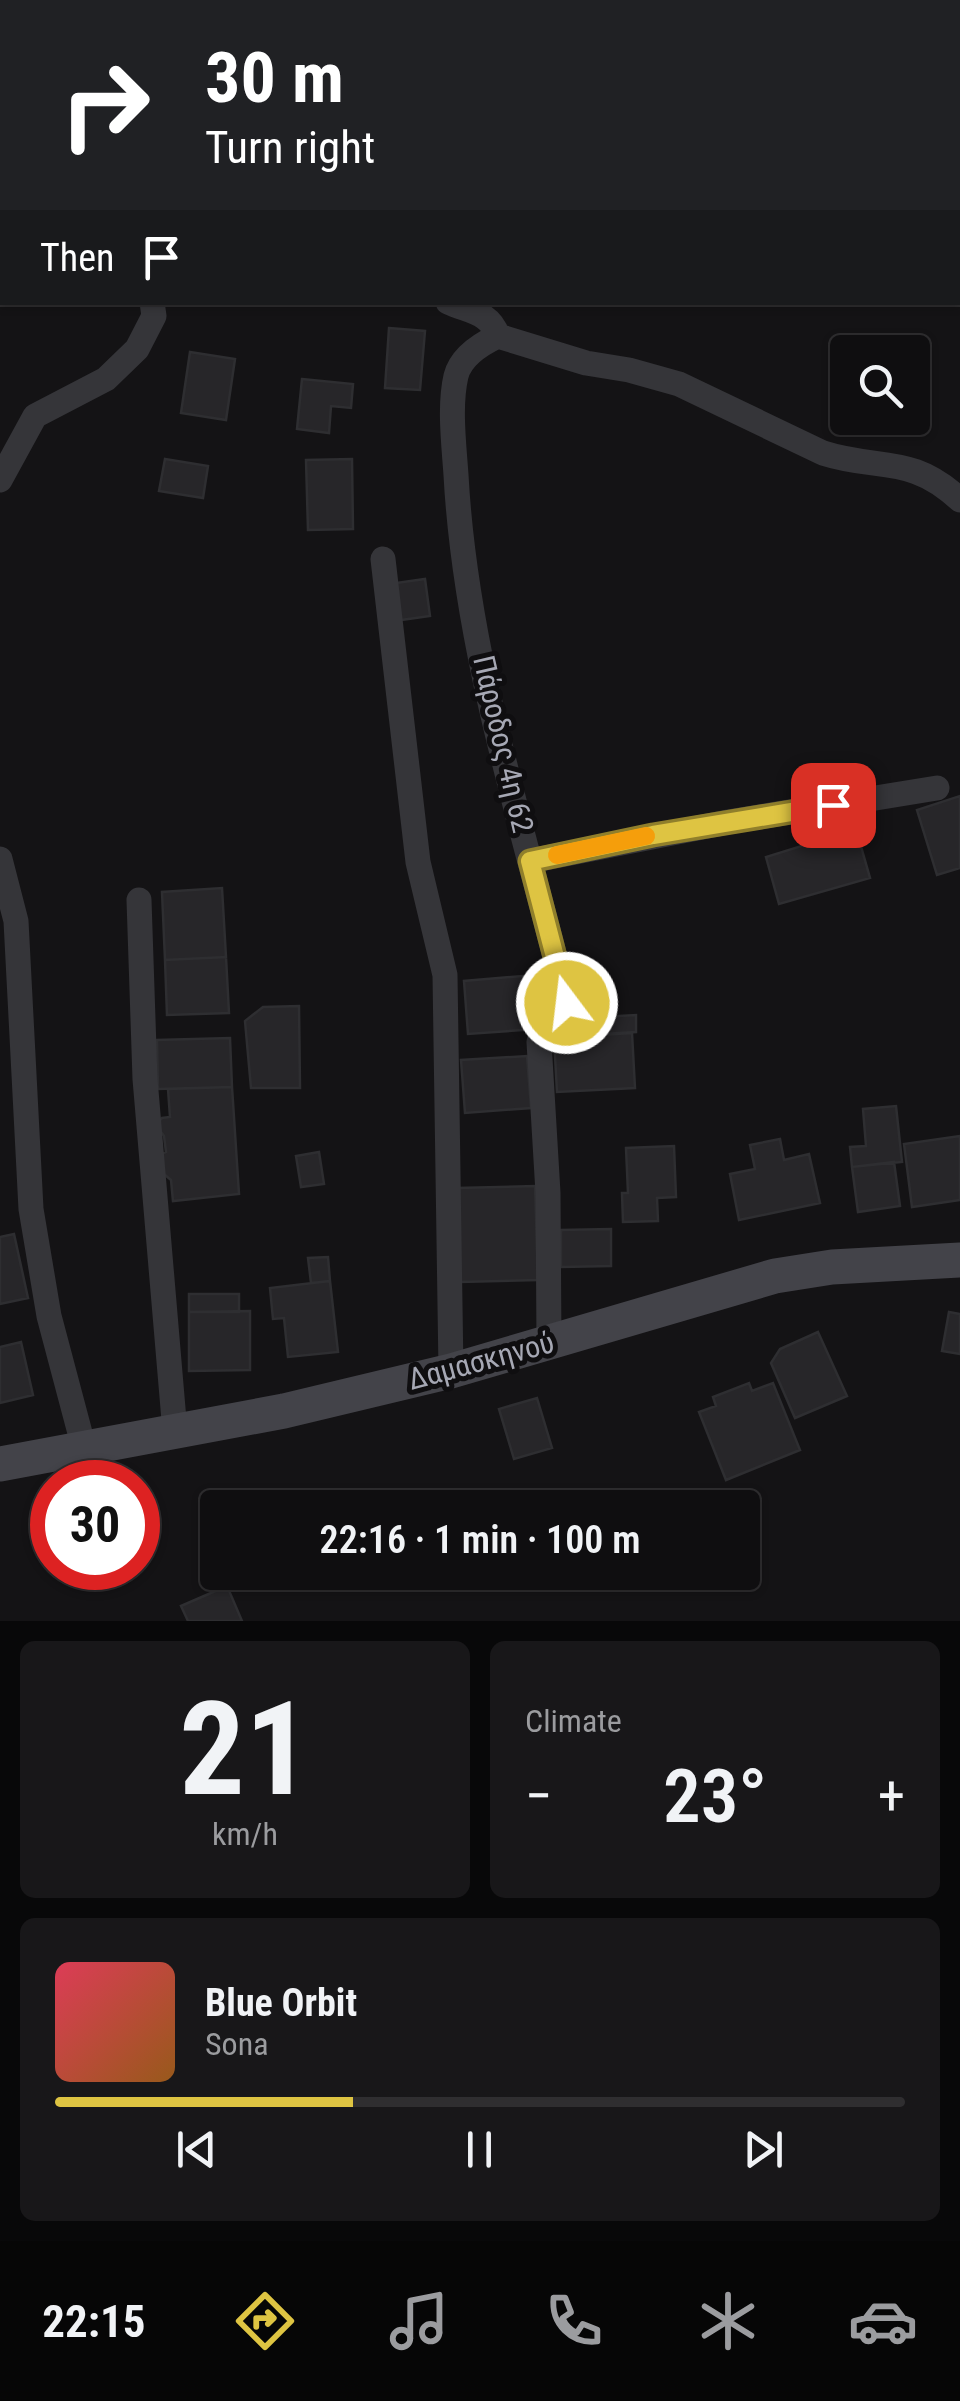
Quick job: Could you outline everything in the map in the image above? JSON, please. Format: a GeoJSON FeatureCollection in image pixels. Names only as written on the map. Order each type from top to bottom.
{"type":"FeatureCollection","features":[{"type":"Feature","properties":{"kind":"main road","name":"Δαμασκηνού"},"geometry":{"type":"LineString","coordinates":[[0,1464],[175,1432],[450,1371],[787,1274],[866,1264],[960,1260]]}},
{"type":"Feature","properties":{"kind":"street"},"geometry":{"type":"LineString","coordinates":[[0,480],[36,416],[106,379],[137,349],[154,316],[152,305]]}},
{"type":"Feature","properties":{"kind":"street"},"geometry":{"type":"LineString","coordinates":[[457,305],[493,322],[498,336],[586,362],[662,378],[823,454],[916,470],[960,500]]}},
{"type":"Feature","properties":{"kind":"street","name":"Πάροδος 4η 62"},"geometry":{"type":"LineString","coordinates":[[498,336],[471,353],[460,367],[455,384],[454,425],[464,553],[495,718],[570,1016],[539,1042],[548,1194],[549,1344]]}},
{"type":"Feature","properties":{"kind":"street"},"geometry":{"type":"LineString","coordinates":[[383,559],[418,862],[445,975],[450,1371]]}},
{"type":"Feature","properties":{"kind":"street"},"geometry":{"type":"LineString","coordinates":[[530,861],[653,835],[937,788]]}},
{"type":"Feature","properties":{"kind":"street"},"geometry":{"type":"LineString","coordinates":[[0,859],[16,921],[32,1209],[48,1316],[84,1448]]}},
{"type":"Feature","properties":{"kind":"street"},"geometry":{"type":"LineString","coordinates":[[139,900],[145,1079],[175,1432]]}},
{"type":"Feature","properties":{"kind":"building"},"geometry":{"type":"Polygon","coordinates":[[[389,328],[425,331],[420,390],[385,388],[389,328]]]}},
{"type":"Feature","properties":{"kind":"building"},"geometry":{"type":"Polygon","coordinates":[[[190,352],[235,359],[226,420],[181,413],[190,352]]]}},
{"type":"Feature","properties":{"kind":"building"},"geometry":{"type":"Polygon","coordinates":[[[302,379],[353,384],[351,408],[331,406],[329,433],[297,429],[302,379]]]}},
{"type":"Feature","properties":{"kind":"building"},"geometry":{"type":"Polygon","coordinates":[[[165,459],[208,466],[203,498],[159,491],[165,459]]]}},
{"type":"Feature","properties":{"kind":"building"},"geometry":{"type":"Polygon","coordinates":[[[352,459],[353,529],[308,530],[306,460],[352,459]]]}},
{"type":"Feature","properties":{"kind":"building"},"geometry":{"type":"Polygon","coordinates":[[[425,579],[430,616],[401,620],[396,583],[425,579]]]}},
{"type":"Feature","properties":{"kind":"building"},"geometry":{"type":"Polygon","coordinates":[[[960,796],[960,868],[937,875],[917,810],[960,796]]]}},
{"type":"Feature","properties":{"kind":"building"},"geometry":{"type":"Polygon","coordinates":[[[856,829],[870,878],[779,904],[766,857],[856,829]]]}},
{"type":"Feature","properties":{"kind":"building"},"geometry":{"type":"Polygon","coordinates":[[[222,888],[226,957],[165,960],[162,892],[222,888]]]}},
{"type":"Feature","properties":{"kind":"building"},"geometry":{"type":"Polygon","coordinates":[[[226,957],[229,1013],[167,1015],[165,960],[226,957]]]}},
{"type":"Feature","properties":{"kind":"building"},"geometry":{"type":"Polygon","coordinates":[[[534,975],[537,1029],[468,1034],[464,981],[534,975]]]}},
{"type":"Feature","properties":{"kind":"building"},"geometry":{"type":"Polygon","coordinates":[[[299,1006],[300,1088],[251,1088],[245,1021],[263,1007],[299,1006]]]}},
{"type":"Feature","properties":{"kind":"building"},"geometry":{"type":"Polygon","coordinates":[[[636,1015],[636,1032],[583,1035],[582,1018],[636,1015]]]}},
{"type":"Feature","properties":{"kind":"building"},"geometry":{"type":"Polygon","coordinates":[[[632,1033],[635,1088],[557,1092],[554,1038],[632,1033]]]}},
{"type":"Feature","properties":{"kind":"building"},"geometry":{"type":"Polygon","coordinates":[[[230,1038],[232,1087],[158,1089],[157,1040],[230,1038]]]}},
{"type":"Feature","properties":{"kind":"building"},"geometry":{"type":"Polygon","coordinates":[[[527,1056],[531,1108],[465,1113],[461,1060],[527,1056]]]}},
{"type":"Feature","properties":{"kind":"building"},"geometry":{"type":"Polygon","coordinates":[[[232,1087],[239,1194],[173,1201],[171,1180],[159,1170],[159,1155],[166,1152],[164,1136],[156,1125],[162,1118],[170,1117],[168,1089],[232,1087]]]}},
{"type":"Feature","properties":{"kind":"building"},"geometry":{"type":"Polygon","coordinates":[[[896,1106],[902,1162],[852,1167],[850,1147],[866,1146],[863,1109],[896,1106]]]}},
{"type":"Feature","properties":{"kind":"building"},"geometry":{"type":"Polygon","coordinates":[[[960,1136],[960,1200],[912,1207],[904,1144],[960,1136]]]}},
{"type":"Feature","properties":{"kind":"building"},"geometry":{"type":"Polygon","coordinates":[[[780,1139],[784,1160],[809,1154],[820,1203],[739,1220],[730,1174],[755,1169],[750,1145],[780,1139]]]}},
{"type":"Feature","properties":{"kind":"building"},"geometry":{"type":"Polygon","coordinates":[[[674,1146],[676,1197],[657,1198],[658,1221],[623,1222],[622,1193],[628,1193],[626,1148],[674,1146]]]}},
{"type":"Feature","properties":{"kind":"building"},"geometry":{"type":"Polygon","coordinates":[[[319,1152],[324,1184],[301,1187],[296,1156],[319,1152]]]}},
{"type":"Feature","properties":{"kind":"building"},"geometry":{"type":"Polygon","coordinates":[[[894,1162],[900,1206],[858,1212],[852,1167],[894,1162]]]}},
{"type":"Feature","properties":{"kind":"building"},"geometry":{"type":"Polygon","coordinates":[[[535,1186],[538,1280],[460,1282],[457,1188],[535,1186]]]}},
{"type":"Feature","properties":{"kind":"building"},"geometry":{"type":"Polygon","coordinates":[[[611,1229],[611,1266],[561,1267],[561,1230],[611,1229]]]}},
{"type":"Feature","properties":{"kind":"building"},"geometry":{"type":"Polygon","coordinates":[[[14,1234],[28,1298],[0,1304],[0,1237],[14,1234]]]}},
{"type":"Feature","properties":{"kind":"building"},"geometry":{"type":"Polygon","coordinates":[[[328,1257],[330,1281],[311,1283],[308,1258],[328,1257]]]}},
{"type":"Feature","properties":{"kind":"building"},"geometry":{"type":"Polygon","coordinates":[[[330,1281],[338,1352],[288,1357],[284,1318],[273,1319],[270,1288],[330,1281]]]}},
{"type":"Feature","properties":{"kind":"building"},"geometry":{"type":"Polygon","coordinates":[[[189,1294],[239,1294],[239,1312],[189,1312],[189,1294]]]}},
{"type":"Feature","properties":{"kind":"building"},"geometry":{"type":"Polygon","coordinates":[[[250,1311],[250,1370],[189,1371],[189,1312],[250,1311]]]}},
{"type":"Feature","properties":{"kind":"building"},"geometry":{"type":"Polygon","coordinates":[[[949,1312],[960,1314],[960,1354],[942,1351],[949,1312]]]}},
{"type":"Feature","properties":{"kind":"building"},"geometry":{"type":"Polygon","coordinates":[[[818,1332],[847,1396],[795,1418],[771,1363],[780,1349],[818,1332]]]}},
{"type":"Feature","properties":{"kind":"building"},"geometry":{"type":"Polygon","coordinates":[[[21,1342],[33,1395],[0,1403],[0,1347],[21,1342]]]}},
{"type":"Feature","properties":{"kind":"building"},"geometry":{"type":"Polygon","coordinates":[[[749,1383],[752,1391],[773,1383],[800,1450],[726,1480],[699,1412],[716,1406],[713,1397],[749,1383]]]}},
{"type":"Feature","properties":{"kind":"building"},"geometry":{"type":"Polygon","coordinates":[[[537,1398],[552,1448],[514,1459],[499,1409],[537,1398]]]}},
{"type":"Feature","properties":{"kind":"building"},"geometry":{"type":"Polygon","coordinates":[[[218,1590],[229,1590],[242,1621],[188,1621],[181,1606],[218,1590]]]}},
{"type":"Feature","properties":{"kind":"slow traffic"},"geometry":{"type":"LineString","coordinates":[[557,855],[646,836]]}},
{"type":"Feature","properties":{"kind":"route"},"geometry":{"type":"LineString","coordinates":[[567,1003],[530,861],[653,835],[833,805]]}}]}
